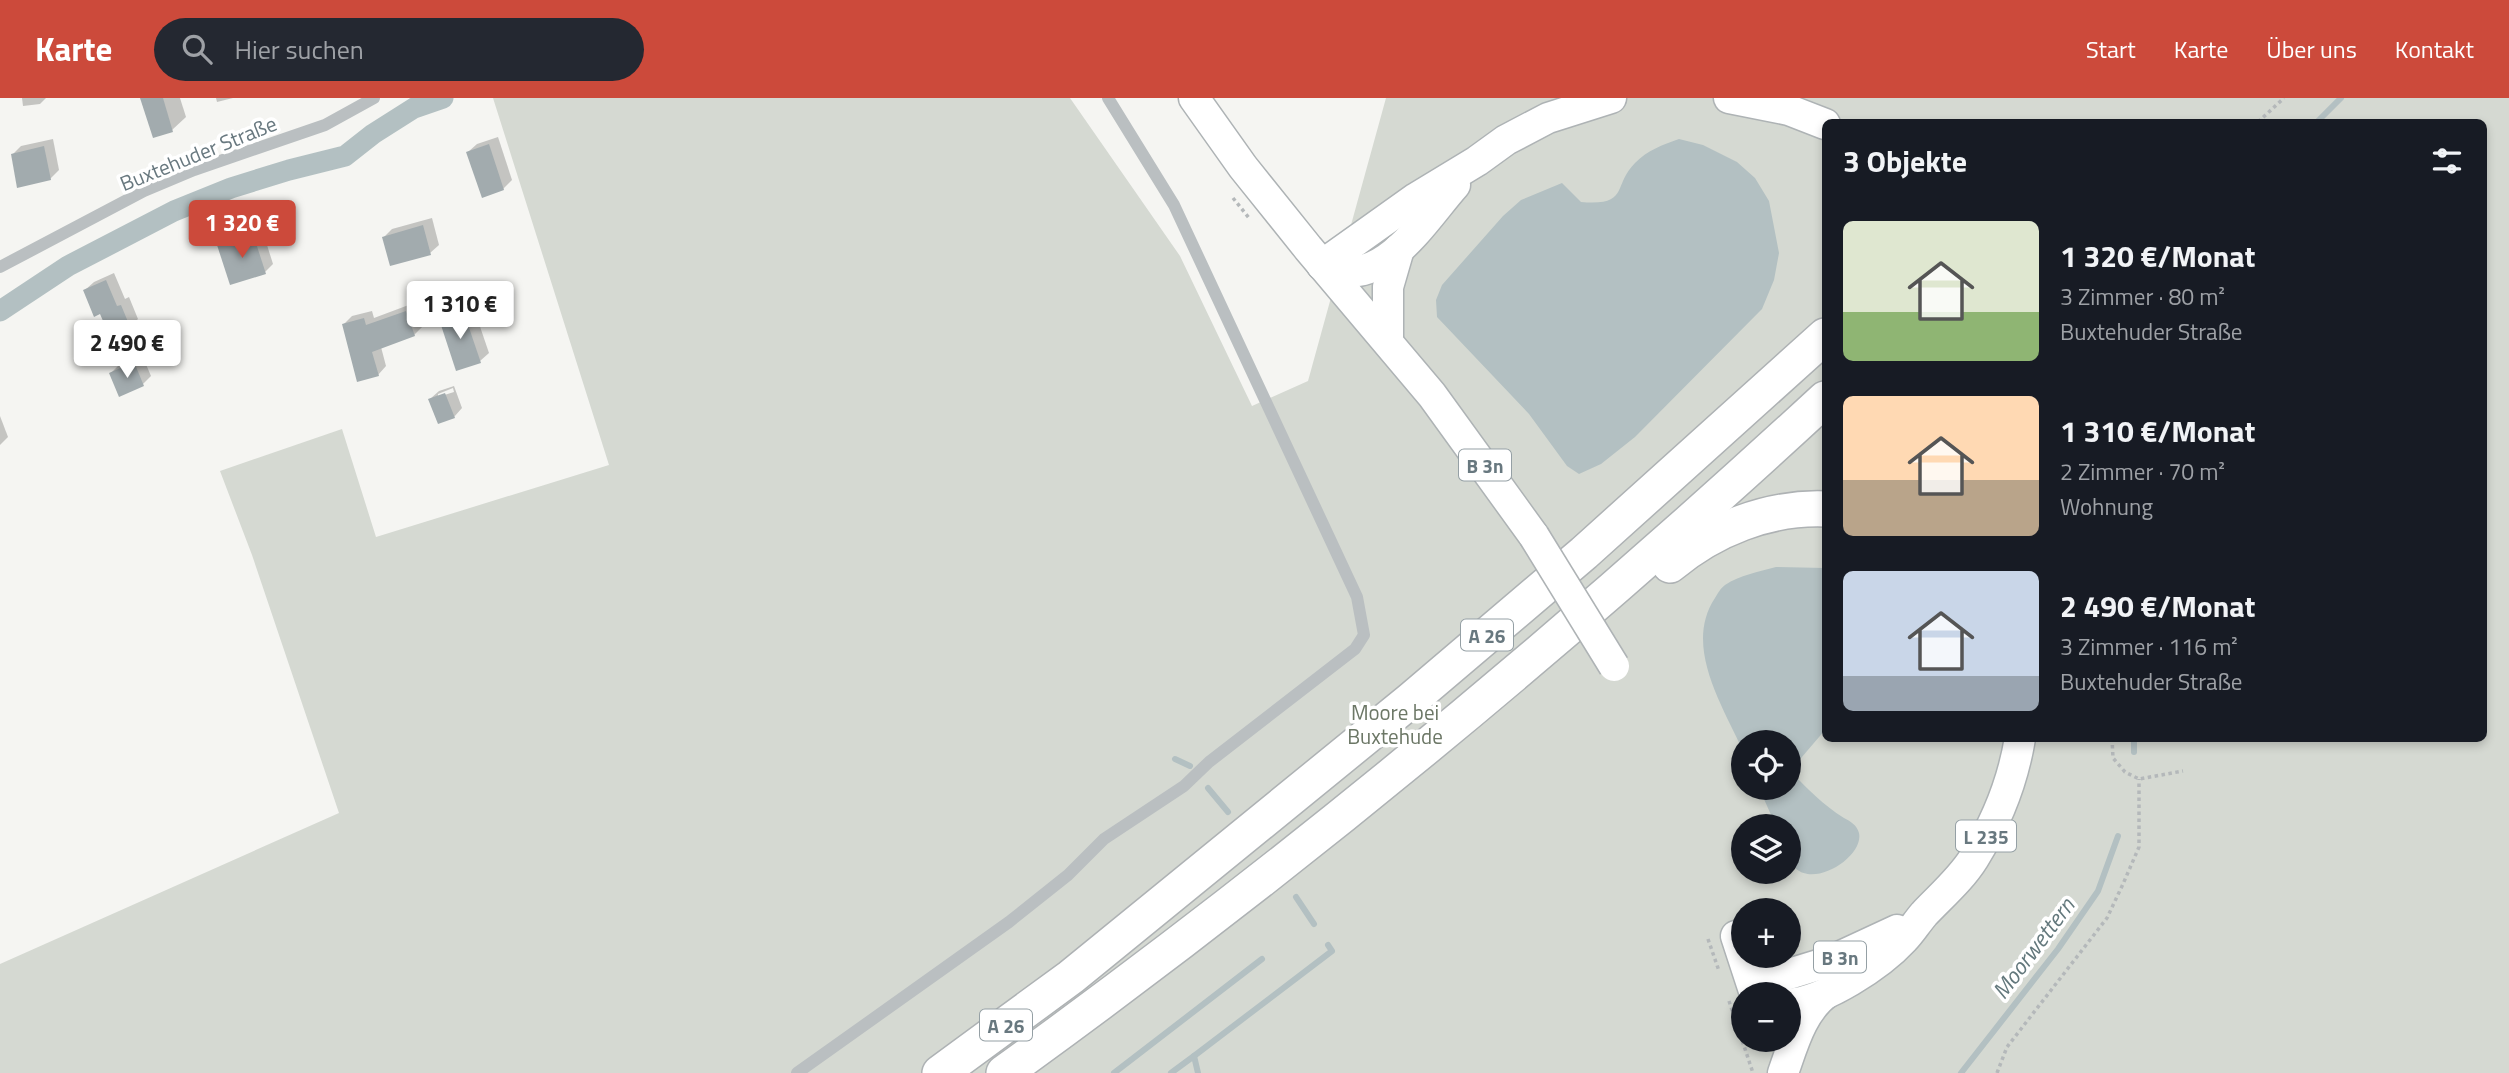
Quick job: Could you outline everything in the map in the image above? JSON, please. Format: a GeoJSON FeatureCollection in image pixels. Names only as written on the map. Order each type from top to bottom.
{"type":"FeatureCollection","features":[{"type":"Feature","properties":{"kind":"highway","name":"A 26"},"geometry":{"type":"LineString","coordinates":[[940,1073],[1071,977],[1400,709],[1584,553],[1822,339]]}},
{"type":"Feature","properties":{"kind":"highway","name":"A 26"},"geometry":{"type":"LineString","coordinates":[[1004,1073],[1088,1012],[1230,926],[1281,874],[1550,642],[1822,402]]}},
{"type":"Feature","properties":{"kind":"highway"},"geometry":{"type":"LineString","coordinates":[[1281,874],[1439,761],[1699,542],[1764,515],[1822,509]]}},
{"type":"Feature","properties":{"kind":"main road"},"geometry":{"type":"LineString","coordinates":[[1194,98],[1243,167],[1388,341]]}},
{"type":"Feature","properties":{"kind":"main road"},"geometry":{"type":"LineString","coordinates":[[1322,265],[1416,198],[1506,140],[1548,118],[1611,98]]}},
{"type":"Feature","properties":{"kind":"main road"},"geometry":{"type":"LineString","coordinates":[[1729,98],[1788,110],[1822,123]]}},
{"type":"Feature","properties":{"kind":"main road"},"geometry":{"type":"LineString","coordinates":[[1322,265],[1347,271],[1370,269],[1387,261],[1477,161]]}},
{"type":"Feature","properties":{"kind":"main road"},"geometry":{"type":"LineString","coordinates":[[1388,341],[1388,287],[1399,249]]}},
{"type":"Feature","properties":{"kind":"main road","name":"B 3n"},"geometry":{"type":"LineString","coordinates":[[1388,341],[1432,395],[1534,536],[1614,666]]}},
{"type":"Feature","properties":{"kind":"main road","name":"L 235"},"geometry":{"type":"LineString","coordinates":[[1922,916],[1965,870],[1991,827],[2010,782],[2019,742]]}},
{"type":"Feature","properties":{"kind":"main road","name":"B 3n"},"geometry":{"type":"LineString","coordinates":[[1781,1073],[1808,1014],[1822,996],[1890,952],[1922,916]]}},
{"type":"Feature","properties":{"kind":"main road","name":"B 3n"},"geometry":{"type":"LineString","coordinates":[[1778,982],[1828,962],[1922,916]]}},
{"type":"Feature","properties":{"kind":"main road"},"geometry":{"type":"LineString","coordinates":[[1722,937],[1744,982]]}},
{"type":"Feature","properties":{"kind":"main road"},"geometry":{"type":"LineString","coordinates":[[1801,1002],[1830,990]]}},
{"type":"Feature","properties":{"kind":"main road","name":"B 3n"},"geometry":{"type":"LineString","coordinates":[[1773,1052],[1781,1073]]}},
{"type":"Feature","properties":{"kind":"street","name":"Buxtehuder Straße"},"geometry":{"type":"LineString","coordinates":[[0,267],[144,191],[194,170],[324,125],[374,98]]}},
{"type":"Feature","properties":{"kind":"street"},"geometry":{"type":"LineString","coordinates":[[797,1073],[1009,922],[1068,875],[1104,839],[1184,786],[1209,762],[1355,649],[1364,635],[1357,597],[1174,205],[1108,98]]}},
{"type":"Feature","properties":{"kind":"path"},"geometry":{"type":"LineString","coordinates":[[2261,119],[2284,98]]}},
{"type":"Feature","properties":{"kind":"path"},"geometry":{"type":"LineString","coordinates":[[2112,742],[2113,758],[2125,772],[2139,779],[2183,771]]}},
{"type":"Feature","properties":{"kind":"path"},"geometry":{"type":"LineString","coordinates":[[1997,1073],[2007,1047],[2107,918],[2139,846],[2139,779]]}},
{"type":"Feature","properties":{"kind":"path"},"geometry":{"type":"LineString","coordinates":[[1720,976],[1722,937]]}},
{"type":"Feature","properties":{"kind":"path"},"geometry":{"type":"LineString","coordinates":[[1752,1052],[1753,1073]]}},
{"type":"Feature","properties":{"kind":"green space","name":"Moore bei Buxtehude"},"geometry":{"type":"Polygon","coordinates":[[[493,98],[1070,98],[1180,256],[1252,406],[1308,381],[1386,98],[2509,98],[2509,1073],[0,1073],[0,964],[339,813],[252,555],[220,471],[342,429],[376,537],[609,465],[493,98]]]}},
{"type":"Feature","properties":{"kind":"shaded area"},"geometry":{"type":"Polygon","coordinates":[[[1679,139],[1703,145],[1737,162],[1755,178],[1769,201],[1779,253],[1774,280],[1762,309],[1635,437],[1601,464],[1579,474],[1567,466],[1529,414],[1437,317],[1436,300],[1442,285],[1503,216],[1521,200],[1562,183],[1581,202],[1607,201],[1618,193],[1628,171],[1640,158],[1655,148],[1679,139]]]}},
{"type":"Feature","properties":{"kind":"shaded area"},"geometry":{"type":"Polygon","coordinates":[[[1776,567],[1822,568],[1822,734],[1801,758],[1801,730],[1733,730],[1710,676],[1703,636],[1706,617],[1720,590],[1737,579],[1776,567]]]}},
{"type":"Feature","properties":{"kind":"shaded area"},"geometry":{"type":"Polygon","coordinates":[[[1801,782],[1822,802],[1857,828],[1858,843],[1852,854],[1842,863],[1816,874],[1804,873],[1801,871],[1801,814],[1771,814],[1764,800],[1801,800],[1801,782]]]}},
{"type":"Feature","properties":{"kind":"building"},"geometry":{"type":"Polygon","coordinates":[[[140,98],[163,98],[173,132],[153,138],[140,98]]]}},
{"type":"Feature","properties":{"kind":"building"},"geometry":{"type":"Polygon","coordinates":[[[489,144],[504,190],[482,198],[466,152],[489,144]]]}},
{"type":"Feature","properties":{"kind":"building"},"geometry":{"type":"Polygon","coordinates":[[[44,146],[51,180],[17,188],[11,154],[44,146]]]}},
{"type":"Feature","properties":{"kind":"building"},"geometry":{"type":"Polygon","coordinates":[[[423,225],[431,255],[390,266],[382,237],[423,225]]]}},
{"type":"Feature","properties":{"kind":"building"},"geometry":{"type":"Polygon","coordinates":[[[253,234],[266,274],[230,285],[217,245],[253,234]]]}},
{"type":"Feature","properties":{"kind":"building"},"geometry":{"type":"Polygon","coordinates":[[[106,280],[131,329],[110,337],[100,314],[94,317],[83,290],[106,280]]]}},
{"type":"Feature","properties":{"kind":"building"},"geometry":{"type":"Polygon","coordinates":[[[463,310],[481,363],[456,371],[439,319],[463,310]]]}},
{"type":"Feature","properties":{"kind":"building"},"geometry":{"type":"Polygon","coordinates":[[[406,311],[415,336],[372,352],[379,376],[357,382],[342,324],[364,318],[366,325],[406,311]]]}},
{"type":"Feature","properties":{"kind":"building"},"geometry":{"type":"Polygon","coordinates":[[[134,362],[144,386],[119,397],[109,373],[134,362]]]}},
{"type":"Feature","properties":{"kind":"building"},"geometry":{"type":"Polygon","coordinates":[[[445,393],[455,418],[438,424],[428,399],[445,393]]]}},
{"type":"Feature","properties":{"kind":"waterway"},"geometry":{"type":"LineString","coordinates":[[0,311],[68,266],[174,211],[231,188],[345,156],[414,108],[443,98]]}},
{"type":"Feature","properties":{"kind":"waterway","name":"Moorwettern"},"geometry":{"type":"LineString","coordinates":[[2320,119],[2341,98]]}},
{"type":"Feature","properties":{"kind":"waterway","name":"Moorwettern"},"geometry":{"type":"LineString","coordinates":[[2134,742],[2134,752]]}},
{"type":"Feature","properties":{"kind":"waterway"},"geometry":{"type":"LineString","coordinates":[[1175,759],[1190,766]]}},
{"type":"Feature","properties":{"kind":"waterway"},"geometry":{"type":"LineString","coordinates":[[1208,788],[1228,812]]}},
{"type":"Feature","properties":{"kind":"waterway","name":"Moorwettern"},"geometry":{"type":"LineString","coordinates":[[1961,1073],[2058,949],[2098,891],[2118,836]]}},
{"type":"Feature","properties":{"kind":"waterway"},"geometry":{"type":"LineString","coordinates":[[1296,897],[1314,924]]}},
{"type":"Feature","properties":{"kind":"waterway"},"geometry":{"type":"LineString","coordinates":[[1194,1056],[1332,951],[1328,945]]}},
{"type":"Feature","properties":{"kind":"waterway"},"geometry":{"type":"LineString","coordinates":[[1114,1073],[1262,959]]}},
{"type":"Feature","properties":{"kind":"waterway"},"geometry":{"type":"LineString","coordinates":[[1171,1073],[1194,1056],[1198,1073]]}}]}
